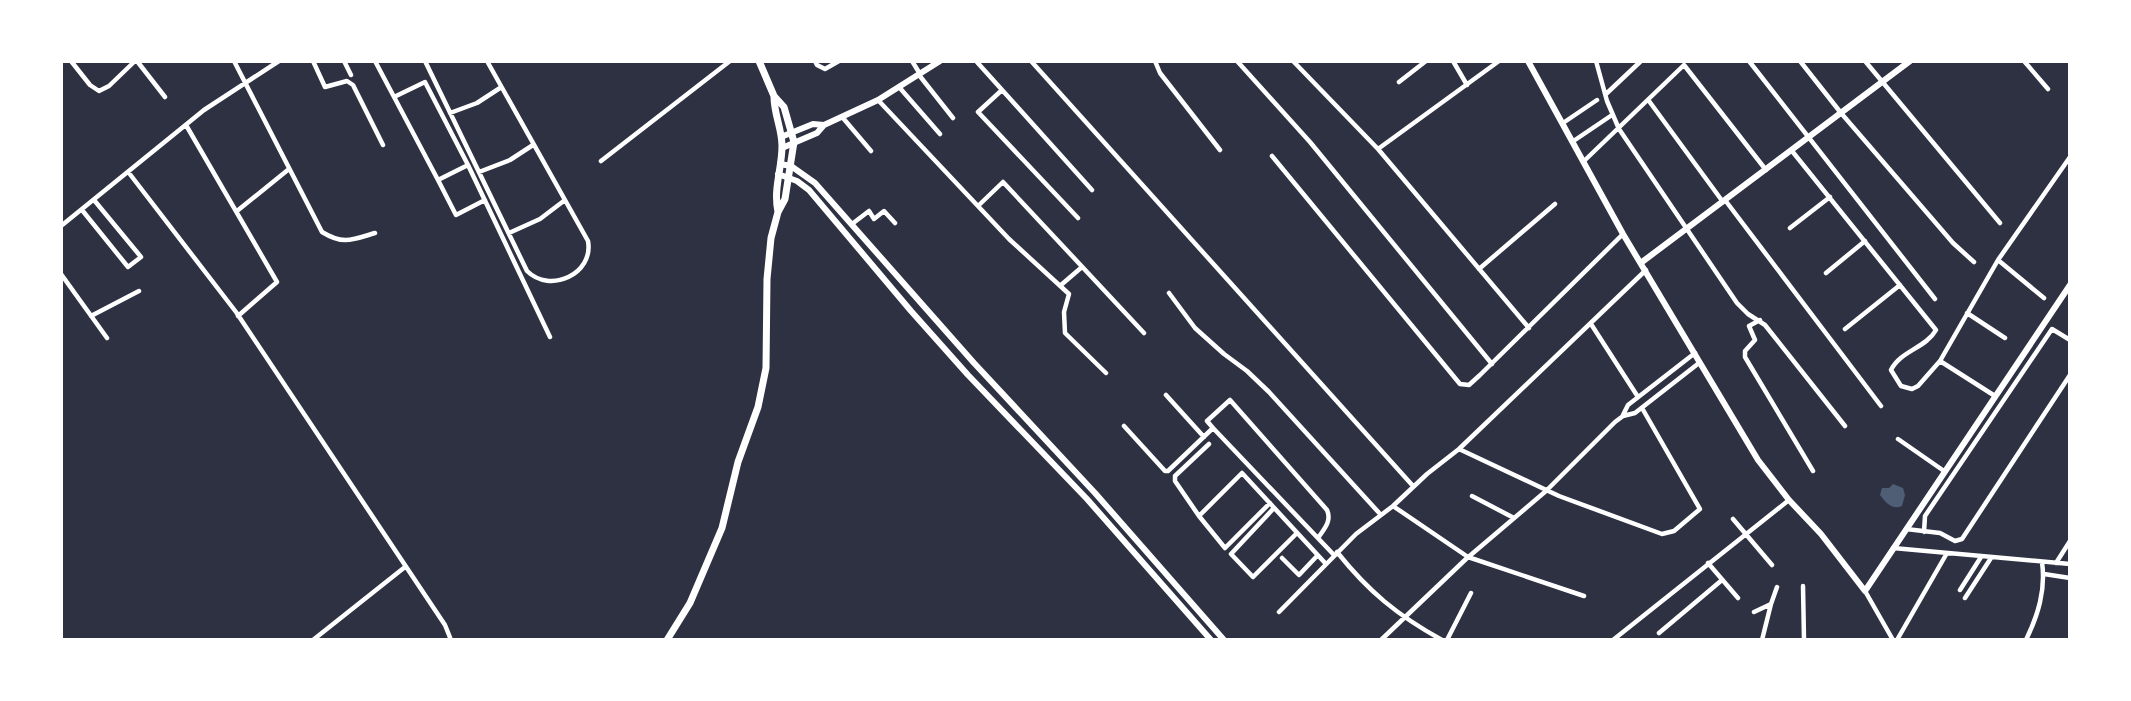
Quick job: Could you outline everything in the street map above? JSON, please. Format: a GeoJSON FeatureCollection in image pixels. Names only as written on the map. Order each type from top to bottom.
{"type":"FeatureCollection","features":[{"type":"Feature","properties":{"kind":"main road"},"geometry":{"type":"LineString","coordinates":[[667,640],[690,603],[722,528],[766,368],[767,279],[771,238],[778,212],[785,199],[794,143],[784,107],[774,96],[759,61]]}},
{"type":"Feature","properties":{"kind":"main road"},"geometry":{"type":"LineString","coordinates":[[774,96],[774,110],[782,148],[775,198],[778,212]]}},
{"type":"Feature","properties":{"kind":"street"},"geometry":{"type":"LineString","coordinates":[[71,61],[90,85],[99,91],[109,86],[136,61],[165,97]]}},
{"type":"Feature","properties":{"kind":"street"},"geometry":{"type":"LineString","coordinates":[[234,61],[322,232],[336,241],[352,240],[375,233]]}},
{"type":"Feature","properties":{"kind":"street"},"geometry":{"type":"LineString","coordinates":[[313,61],[325,87],[347,81],[353,85],[383,145]]}},
{"type":"Feature","properties":{"kind":"street"},"geometry":{"type":"LineString","coordinates":[[344,61],[351,75]]}},
{"type":"Feature","properties":{"kind":"street"},"geometry":{"type":"LineString","coordinates":[[375,61],[456,215],[485,200]]}},
{"type":"Feature","properties":{"kind":"street"},"geometry":{"type":"LineString","coordinates":[[426,62],[527,271],[535,278],[552,282],[567,278],[582,267],[590,249],[588,241],[487,61]]}},
{"type":"Feature","properties":{"kind":"street"},"geometry":{"type":"LineString","coordinates":[[601,161],[730,61]]}},
{"type":"Feature","properties":{"kind":"street"},"geometry":{"type":"LineString","coordinates":[[815,61],[825,69],[839,61]]}},
{"type":"Feature","properties":{"kind":"street"},"geometry":{"type":"LineString","coordinates":[[912,61],[953,118]]}},
{"type":"Feature","properties":{"kind":"street"},"geometry":{"type":"LineString","coordinates":[[781,136],[813,124],[824,125],[843,118],[878,100],[940,61]]}},
{"type":"Feature","properties":{"kind":"street"},"geometry":{"type":"LineString","coordinates":[[976,61],[1092,190]]}},
{"type":"Feature","properties":{"kind":"street"},"geometry":{"type":"LineString","coordinates":[[1031,61],[1413,486]]}},
{"type":"Feature","properties":{"kind":"street"},"geometry":{"type":"LineString","coordinates":[[1155,61],[1160,73],[1220,150]]}},
{"type":"Feature","properties":{"kind":"street"},"geometry":{"type":"LineString","coordinates":[[1237,61],[1310,142],[1492,363]]}},
{"type":"Feature","properties":{"kind":"street"},"geometry":{"type":"LineString","coordinates":[[1293,61],[1378,149],[1529,328]]}},
{"type":"Feature","properties":{"kind":"street"},"geometry":{"type":"LineString","coordinates":[[1399,82],[1426,61]]}},
{"type":"Feature","properties":{"kind":"street"},"geometry":{"type":"LineString","coordinates":[[1453,61],[1467,85]]}},
{"type":"Feature","properties":{"kind":"street"},"geometry":{"type":"LineString","coordinates":[[1378,149],[1499,61]]}},
{"type":"Feature","properties":{"kind":"street"},"geometry":{"type":"LineString","coordinates":[[1528,61],[1623,233],[1758,460],[1865,591],[1895,640],[1947,553]]}},
{"type":"Feature","properties":{"kind":"street"},"geometry":{"type":"LineString","coordinates":[[1596,61],[1619,129],[1742,309],[1760,320],[1845,426]]}},
{"type":"Feature","properties":{"kind":"street"},"geometry":{"type":"LineString","coordinates":[[1605,94],[1641,61]]}},
{"type":"Feature","properties":{"kind":"street"},"geometry":{"type":"LineString","coordinates":[[1749,61],[1935,299]]}},
{"type":"Feature","properties":{"kind":"street"},"geometry":{"type":"LineString","coordinates":[[1800,61],[1953,243],[1974,262]]}},
{"type":"Feature","properties":{"kind":"street"},"geometry":{"type":"LineString","coordinates":[[1865,61],[2000,223]]}},
{"type":"Feature","properties":{"kind":"street"},"geometry":{"type":"LineString","coordinates":[[1642,262],[1910,61]]}},
{"type":"Feature","properties":{"kind":"street"},"geometry":{"type":"LineString","coordinates":[[2024,61],[2048,89]]}},
{"type":"Feature","properties":{"kind":"street"},"geometry":{"type":"LineString","coordinates":[[61,226],[186,125],[275,62]]}},
{"type":"Feature","properties":{"kind":"street"},"geometry":{"type":"LineString","coordinates":[[1583,162],[1684,65],[1766,170]]}},
{"type":"Feature","properties":{"kind":"street"},"geometry":{"type":"LineString","coordinates":[[394,97],[425,82],[550,337]]}},
{"type":"Feature","properties":{"kind":"street"},"geometry":{"type":"LineString","coordinates":[[899,87],[940,134]]}},
{"type":"Feature","properties":{"kind":"street"},"geometry":{"type":"LineString","coordinates":[[450,113],[477,103],[500,88]]}},
{"type":"Feature","properties":{"kind":"street"},"geometry":{"type":"LineString","coordinates":[[1002,90],[978,112],[1078,218]]}},
{"type":"Feature","properties":{"kind":"street"},"geometry":{"type":"LineString","coordinates":[[878,100],[1009,239],[1069,294],[1064,312],[1065,333],[1106,373]]}},
{"type":"Feature","properties":{"kind":"street"},"geometry":{"type":"LineString","coordinates":[[1562,124],[1597,100]]}},
{"type":"Feature","properties":{"kind":"street"},"geometry":{"type":"LineString","coordinates":[[1648,101],[1881,407]]}},
{"type":"Feature","properties":{"kind":"street"},"geometry":{"type":"LineString","coordinates":[[1572,142],[1612,114]]}},
{"type":"Feature","properties":{"kind":"street"},"geometry":{"type":"LineString","coordinates":[[843,118],[871,151]]}},
{"type":"Feature","properties":{"kind":"street"},"geometry":{"type":"LineString","coordinates":[[186,125],[277,282],[238,316]]}},
{"type":"Feature","properties":{"kind":"street"},"geometry":{"type":"LineString","coordinates":[[782,148],[817,133],[824,125]]}},
{"type":"Feature","properties":{"kind":"street"},"geometry":{"type":"LineString","coordinates":[[478,172],[510,160],[533,145]]}},
{"type":"Feature","properties":{"kind":"street"},"geometry":{"type":"LineString","coordinates":[[1792,150],[1936,330],[1932,337],[1895,362],[1891,370],[1901,386],[1912,389],[1918,386],[1940,361],[1998,260],[2070,157]]}},
{"type":"Feature","properties":{"kind":"street"},"geometry":{"type":"LineString","coordinates":[[1272,156],[1460,384],[1469,384],[1492,363],[1623,233]]}},
{"type":"Feature","properties":{"kind":"street"},"geometry":{"type":"LineString","coordinates":[[780,164],[791,166],[815,183],[1224,640]]}},
{"type":"Feature","properties":{"kind":"street"},"geometry":{"type":"LineString","coordinates":[[438,180],[468,165]]}},
{"type":"Feature","properties":{"kind":"street"},"geometry":{"type":"LineString","coordinates":[[237,211],[289,169]]}},
{"type":"Feature","properties":{"kind":"street"},"geometry":{"type":"LineString","coordinates":[[129,173],[238,316],[444,625],[451,640]]}},
{"type":"Feature","properties":{"kind":"street"},"geometry":{"type":"LineString","coordinates":[[778,174],[809,190],[968,375],[1076,487],[1211,640]]}},
{"type":"Feature","properties":{"kind":"street"},"geometry":{"type":"LineString","coordinates":[[978,206],[1003,182],[1144,333]]}},
{"type":"Feature","properties":{"kind":"street"},"geometry":{"type":"LineString","coordinates":[[809,190],[815,183]]}},
{"type":"Feature","properties":{"kind":"street"},"geometry":{"type":"LineString","coordinates":[[1790,228],[1830,197]]}},
{"type":"Feature","properties":{"kind":"street"},"geometry":{"type":"LineString","coordinates":[[82,210],[128,267],[141,257],[94,200]]}},
{"type":"Feature","properties":{"kind":"street"},"geometry":{"type":"LineString","coordinates":[[509,233],[540,219],[565,200]]}},
{"type":"Feature","properties":{"kind":"street"},"geometry":{"type":"LineString","coordinates":[[1479,269],[1555,204]]}},
{"type":"Feature","properties":{"kind":"street"},"geometry":{"type":"LineString","coordinates":[[852,224],[869,211],[874,219],[884,211],[895,223]]}},
{"type":"Feature","properties":{"kind":"street"},"geometry":{"type":"LineString","coordinates":[[1826,272],[1865,241]]}},
{"type":"Feature","properties":{"kind":"street"},"geometry":{"type":"LineString","coordinates":[[1998,260],[2043,298]]}},
{"type":"Feature","properties":{"kind":"street"},"geometry":{"type":"LineString","coordinates":[[1060,285],[1082,267]]}},
{"type":"Feature","properties":{"kind":"street"},"geometry":{"type":"LineString","coordinates":[[1279,612],[1335,554],[1459,449],[1647,270]]}},
{"type":"Feature","properties":{"kind":"street"},"geometry":{"type":"LineString","coordinates":[[61,274],[107,338]]}},
{"type":"Feature","properties":{"kind":"street"},"geometry":{"type":"LineString","coordinates":[[1845,329],[1900,285]]}},
{"type":"Feature","properties":{"kind":"street"},"geometry":{"type":"LineString","coordinates":[[1865,591],[2069,288]]}},
{"type":"Feature","properties":{"kind":"street"},"geometry":{"type":"LineString","coordinates":[[91,316],[139,291]]}},
{"type":"Feature","properties":{"kind":"street"},"geometry":{"type":"LineString","coordinates":[[1169,293],[1195,328],[1269,392],[1381,515]]}},
{"type":"Feature","properties":{"kind":"street"},"geometry":{"type":"LineString","coordinates":[[1966,313],[2005,338]]}},
{"type":"Feature","properties":{"kind":"street"},"geometry":{"type":"LineString","coordinates":[[1760,320],[1749,326],[1755,340],[1745,351],[1745,357],[1813,471]]}},
{"type":"Feature","properties":{"kind":"street"},"geometry":{"type":"LineString","coordinates":[[1591,324],[1638,397]]}},
{"type":"Feature","properties":{"kind":"street"},"geometry":{"type":"LineString","coordinates":[[2044,324],[2070,340]]}},
{"type":"Feature","properties":{"kind":"street"},"geometry":{"type":"LineString","coordinates":[[1922,531],[1925,516],[2052,329]]}},
{"type":"Feature","properties":{"kind":"street"},"geometry":{"type":"LineString","coordinates":[[1381,640],[1468,557],[1546,491],[1623,416],[1628,405],[1695,354]]}},
{"type":"Feature","properties":{"kind":"street"},"geometry":{"type":"LineString","coordinates":[[1940,361],[1994,396]]}},
{"type":"Feature","properties":{"kind":"street"},"geometry":{"type":"LineString","coordinates":[[1623,416],[1635,413],[1700,362]]}},
{"type":"Feature","properties":{"kind":"street"},"geometry":{"type":"LineString","coordinates":[[1905,529],[1940,533],[1955,541],[1962,539],[2070,375]]}},
{"type":"Feature","properties":{"kind":"street"},"geometry":{"type":"LineString","coordinates":[[1166,395],[1204,437]]}},
{"type":"Feature","properties":{"kind":"street"},"geometry":{"type":"LineString","coordinates":[[1318,538],[1328,522],[1326,510],[1230,400],[1207,421],[1213,428],[1318,538],[1375,595],[1403,618],[1442,640]]}},
{"type":"Feature","properties":{"kind":"street"},"geometry":{"type":"LineString","coordinates":[[1459,449],[1591,510],[1662,534],[1674,531],[1700,509],[1642,408]]}},
{"type":"Feature","properties":{"kind":"street"},"geometry":{"type":"LineString","coordinates":[[1124,426],[1165,471],[1213,428]]}},
{"type":"Feature","properties":{"kind":"street"},"geometry":{"type":"LineString","coordinates":[[1898,439],[1944,471]]}},
{"type":"Feature","properties":{"kind":"street"},"geometry":{"type":"LineString","coordinates":[[1209,444],[1175,477],[1175,481],[1225,548],[1269,503]]}},
{"type":"Feature","properties":{"kind":"street"},"geometry":{"type":"LineString","coordinates":[[1199,516],[1242,473],[1326,564]]}},
{"type":"Feature","properties":{"kind":"street"},"geometry":{"type":"LineString","coordinates":[[1472,496],[1514,518]]}},
{"type":"Feature","properties":{"kind":"street"},"geometry":{"type":"LineString","coordinates":[[1613,640],[1789,500]]}},
{"type":"Feature","properties":{"kind":"street"},"geometry":{"type":"LineString","coordinates":[[1393,506],[1468,557],[1584,596]]}},
{"type":"Feature","properties":{"kind":"street"},"geometry":{"type":"LineString","coordinates":[[1274,508],[1231,554],[1253,577],[1297,533]]}},
{"type":"Feature","properties":{"kind":"street"},"geometry":{"type":"LineString","coordinates":[[1733,519],[1772,565]]}},
{"type":"Feature","properties":{"kind":"street"},"geometry":{"type":"LineString","coordinates":[[2056,563],[2070,541]]}},
{"type":"Feature","properties":{"kind":"street"},"geometry":{"type":"LineString","coordinates":[[1892,548],[2070,564]]}},
{"type":"Feature","properties":{"kind":"street"},"geometry":{"type":"LineString","coordinates":[[1283,558],[1299,575],[1317,556]]}},
{"type":"Feature","properties":{"kind":"street"},"geometry":{"type":"LineString","coordinates":[[1960,590],[1981,556]]}},
{"type":"Feature","properties":{"kind":"street"},"geometry":{"type":"LineString","coordinates":[[1965,598],[1991,558]]}},
{"type":"Feature","properties":{"kind":"street"},"geometry":{"type":"LineString","coordinates":[[2026,640],[2039,608],[2044,574],[2042,562]]}},
{"type":"Feature","properties":{"kind":"street"},"geometry":{"type":"LineString","coordinates":[[1708,563],[1738,598]]}},
{"type":"Feature","properties":{"kind":"street"},"geometry":{"type":"LineString","coordinates":[[313,640],[405,567]]}},
{"type":"Feature","properties":{"kind":"street"},"geometry":{"type":"LineString","coordinates":[[2044,574],[2070,578]]}},
{"type":"Feature","properties":{"kind":"street"},"geometry":{"type":"LineString","coordinates":[[1659,633],[1722,580]]}},
{"type":"Feature","properties":{"kind":"street"},"geometry":{"type":"LineString","coordinates":[[1804,586],[1804,640]]}},
{"type":"Feature","properties":{"kind":"street"},"geometry":{"type":"LineString","coordinates":[[1762,640],[1777,587]]}},
{"type":"Feature","properties":{"kind":"street"},"geometry":{"type":"LineString","coordinates":[[1447,640],[1471,593]]}},
{"type":"Feature","properties":{"kind":"street"},"geometry":{"type":"LineString","coordinates":[[1754,612],[1771,604]]}},
{"type":"Feature","properties":{"kind":"water"},"geometry":{"type":"Polygon","coordinates":[[[1893,484],[1903,488],[1905,495],[1902,506],[1892,506],[1880,495],[1882,488],[1889,488],[1893,484]]]}}]}
